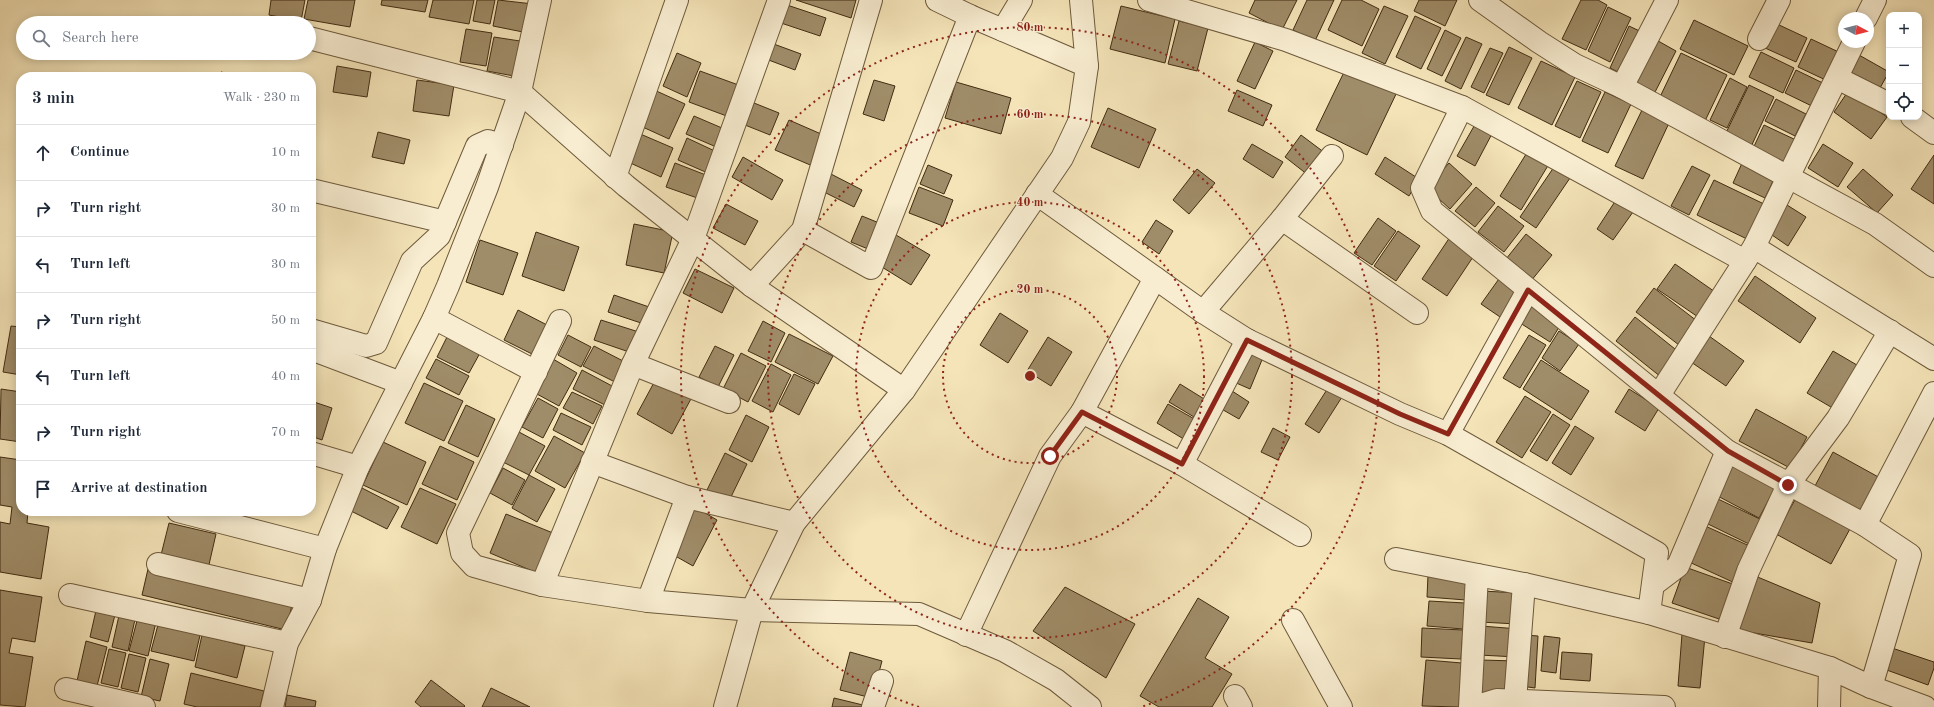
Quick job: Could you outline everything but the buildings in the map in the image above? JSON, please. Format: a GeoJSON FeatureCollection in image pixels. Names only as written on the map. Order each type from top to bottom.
{"type":"FeatureCollection","features":[{"type":"Feature","properties":{"kind":"street"},"geometry":{"type":"LineString","coordinates":[[272,707],[287,643],[310,600],[325,549],[358,467],[434,318],[487,187],[520,92],[540,0]]}},
{"type":"Feature","properties":{"kind":"street"},"geometry":{"type":"LineString","coordinates":[[615,177],[677,0]]}},
{"type":"Feature","properties":{"kind":"street"},"geometry":{"type":"LineString","coordinates":[[542,585],[633,364],[693,239],[779,0]]}},
{"type":"Feature","properties":{"kind":"street"},"geometry":{"type":"LineString","coordinates":[[752,286],[803,230],[871,0]]}},
{"type":"Feature","properties":{"kind":"street"},"geometry":{"type":"LineString","coordinates":[[937,0],[970,16],[1088,66]]}},
{"type":"Feature","properties":{"kind":"street"},"geometry":{"type":"LineString","coordinates":[[1003,30],[1021,0]]}},
{"type":"Feature","properties":{"kind":"street"},"geometry":{"type":"LineString","coordinates":[[725,707],[752,610],[794,523],[904,390],[1062,158],[1079,122],[1088,66],[1081,0]]}},
{"type":"Feature","properties":{"kind":"street"},"geometry":{"type":"LineString","coordinates":[[1149,0],[1286,40],[1462,107],[1750,254],[1890,331],[1934,359]]}},
{"type":"Feature","properties":{"kind":"street"},"geometry":{"type":"LineString","coordinates":[[1480,0],[1539,42],[1575,65],[1622,87],[1874,224],[1934,266]]}},
{"type":"Feature","properties":{"kind":"street"},"geometry":{"type":"LineString","coordinates":[[1622,87],[1667,0]]}},
{"type":"Feature","properties":{"kind":"street"},"geometry":{"type":"LineString","coordinates":[[1759,39],[1779,0]]}},
{"type":"Feature","properties":{"kind":"street"},"geometry":{"type":"LineString","coordinates":[[1869,12],[1875,0]]}},
{"type":"Feature","properties":{"kind":"street"},"geometry":{"type":"LineString","coordinates":[[803,230],[871,268],[970,16]]}},
{"type":"Feature","properties":{"kind":"street"},"geometry":{"type":"LineString","coordinates":[[316,40],[520,92],[615,177],[752,286],[904,390]]}},
{"type":"Feature","properties":{"kind":"street"},"geometry":{"type":"LineString","coordinates":[[1659,395],[1750,254],[1789,178],[1851,48]]}},
{"type":"Feature","properties":{"kind":"street"},"geometry":{"type":"LineString","coordinates":[[1836,78],[1886,103]]}},
{"type":"Feature","properties":{"kind":"street"},"geometry":{"type":"LineString","coordinates":[[1462,107],[1422,188],[1432,211],[1728,451],[1788,485],[1865,525],[1910,555],[1871,687]]}},
{"type":"Feature","properties":{"kind":"street"},"geometry":{"type":"LineString","coordinates":[[1916,120],[1934,134]]}},
{"type":"Feature","properties":{"kind":"street"},"geometry":{"type":"LineString","coordinates":[[316,331],[366,346],[376,343],[412,261],[439,236],[477,146],[488,140],[502,145]]}},
{"type":"Feature","properties":{"kind":"street"},"geometry":{"type":"LineString","coordinates":[[1203,312],[1282,219],[1332,156]]}},
{"type":"Feature","properties":{"kind":"street"},"geometry":{"type":"LineString","coordinates":[[316,191],[445,222]]}},
{"type":"Feature","properties":{"kind":"street"},"geometry":{"type":"LineString","coordinates":[[1037,194],[1203,312],[1247,340],[1400,414],[1448,434],[1657,553],[1649,613]]}},
{"type":"Feature","properties":{"kind":"street"},"geometry":{"type":"LineString","coordinates":[[1282,219],[1417,312]]}},
{"type":"Feature","properties":{"kind":"street"},"geometry":{"type":"LineString","coordinates":[[966,635],[1050,456],[1082,412],[1155,278]]}},
{"type":"Feature","properties":{"kind":"street"},"geometry":{"type":"LineString","coordinates":[[1448,434],[1528,290]]}},
{"type":"Feature","properties":{"kind":"street"},"geometry":{"type":"LineString","coordinates":[[434,318],[536,372]]}},
{"type":"Feature","properties":{"kind":"street"},"geometry":{"type":"LineString","coordinates":[[560,321],[458,532],[462,553],[474,566],[542,585],[648,601],[752,610],[919,614],[1005,651],[1056,680],[1090,707]]}},
{"type":"Feature","properties":{"kind":"street"},"geometry":{"type":"LineString","coordinates":[[1725,637],[1748,570],[1788,485],[1838,418],[1890,331]]}},
{"type":"Feature","properties":{"kind":"street"},"geometry":{"type":"LineString","coordinates":[[1182,464],[1247,340]]}},
{"type":"Feature","properties":{"kind":"street"},"geometry":{"type":"LineString","coordinates":[[316,351],[401,383]]}},
{"type":"Feature","properties":{"kind":"street"},"geometry":{"type":"LineString","coordinates":[[633,364],[729,402]]}},
{"type":"Feature","properties":{"kind":"street"},"geometry":{"type":"LineString","coordinates":[[1865,525],[1934,393]]}},
{"type":"Feature","properties":{"kind":"street"},"geometry":{"type":"LineString","coordinates":[[1082,412],[1182,464],[1300,535]]}},
{"type":"Feature","properties":{"kind":"street"},"geometry":{"type":"LineString","coordinates":[[1653,585],[1678,566],[1728,451]]}},
{"type":"Feature","properties":{"kind":"street"},"geometry":{"type":"LineString","coordinates":[[316,454],[358,467]]}},
{"type":"Feature","properties":{"kind":"street"},"geometry":{"type":"LineString","coordinates":[[592,462],[688,497],[794,523]]}},
{"type":"Feature","properties":{"kind":"street"},"geometry":{"type":"LineString","coordinates":[[648,601],[688,497]]}},
{"type":"Feature","properties":{"kind":"street"},"geometry":{"type":"LineString","coordinates":[[197,516],[325,549]]}},
{"type":"Feature","properties":{"kind":"street"},"geometry":{"type":"LineString","coordinates":[[1396,559],[1524,584],[1649,613],[1830,668],[1871,687],[1925,707]]}},
{"type":"Feature","properties":{"kind":"street"},"geometry":{"type":"LineString","coordinates":[[158,564],[310,600]]}},
{"type":"Feature","properties":{"kind":"street"},"geometry":{"type":"LineString","coordinates":[[1470,707],[1477,574]]}},
{"type":"Feature","properties":{"kind":"street"},"geometry":{"type":"LineString","coordinates":[[1516,701],[1524,584]]}},
{"type":"Feature","properties":{"kind":"street"},"geometry":{"type":"LineString","coordinates":[[70,596],[287,643]]}},
{"type":"Feature","properties":{"kind":"street"},"geometry":{"type":"LineString","coordinates":[[1293,620],[1341,707]]}},
{"type":"Feature","properties":{"kind":"street"},"geometry":{"type":"LineString","coordinates":[[1829,707],[1830,668]]}},
{"type":"Feature","properties":{"kind":"street"},"geometry":{"type":"LineString","coordinates":[[873,707],[882,681]]}},
{"type":"Feature","properties":{"kind":"street"},"geometry":{"type":"LineString","coordinates":[[66,689],[144,707]]}},
{"type":"Feature","properties":{"kind":"street"},"geometry":{"type":"LineString","coordinates":[[1474,707],[1497,700],[1664,707]]}},
{"type":"Feature","properties":{"kind":"route"},"geometry":{"type":"LineString","coordinates":[[1050,456],[1082,412],[1182,464],[1247,340],[1400,414],[1448,434],[1528,290],[1728,451],[1788,485]]}}]}
